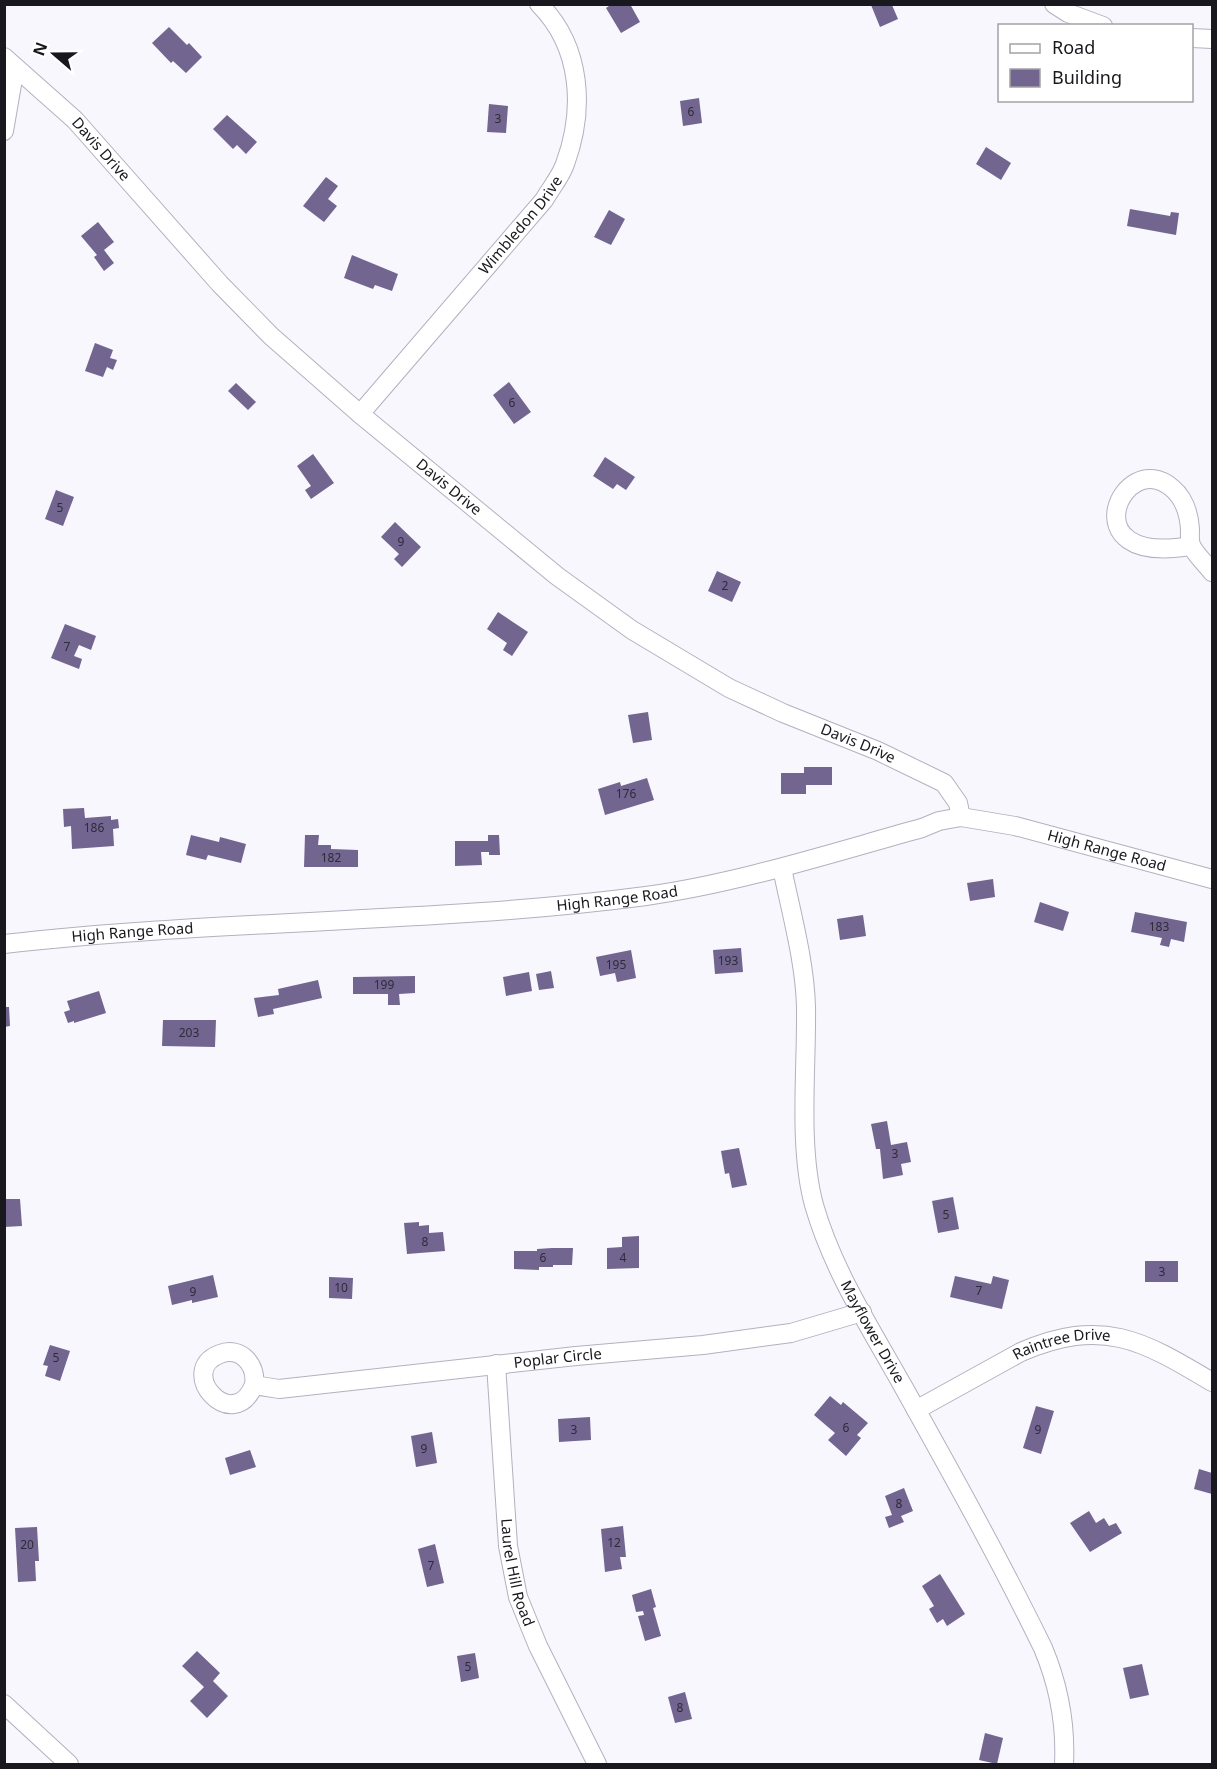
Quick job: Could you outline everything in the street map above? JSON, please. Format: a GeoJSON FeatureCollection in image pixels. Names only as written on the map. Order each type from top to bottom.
{"type":"FeatureCollection","features":[{"type":"Feature","properties":{"kind":"street","name":"Wimbledon Drive"},"geometry":{"type":"LineString","coordinates":[[360,414],[544,200],[565,166],[575,130],[577,75],[565,41],[539,4]]}},
{"type":"Feature","properties":{"kind":"street"},"geometry":{"type":"LineString","coordinates":[[1054,4],[1068,13],[1098,24]]}},
{"type":"Feature","properties":{"kind":"street"},"geometry":{"type":"LineString","coordinates":[[1193,38],[1212,39]]}},
{"type":"Feature","properties":{"kind":"street","name":"Davis Drive"},"geometry":{"type":"LineString","coordinates":[[10,62],[75,120],[220,284],[256,321],[360,414],[557,576],[632,630],[729,688],[783,713],[878,751],[944,783],[958,803],[961,817]]}},
{"type":"Feature","properties":{"kind":"street"},"geometry":{"type":"LineString","coordinates":[[4,131],[10,62]]}},
{"type":"Feature","properties":{"kind":"street"},"geometry":{"type":"LineString","coordinates":[[1190,546],[1152,547],[1129,540],[1120,533],[1115,519],[1118,504],[1127,489],[1140,481],[1152,479],[1170,486],[1181,496],[1190,520],[1190,546],[1212,572]]}},
{"type":"Feature","properties":{"kind":"street","name":"High Range Road"},"geometry":{"type":"LineString","coordinates":[[4,944],[133,932],[395,918],[649,895],[782,868],[939,821],[961,817],[1015,825],[1052,834],[1212,879]]}},
{"type":"Feature","properties":{"kind":"street","name":"Mayflower Drive"},"geometry":{"type":"LineString","coordinates":[[782,868],[806,1004],[805,1114],[808,1169],[814,1205],[833,1257],[1043,1648],[1058,1689],[1063,1713],[1064,1764]]}},
{"type":"Feature","properties":{"kind":"street","name":"Poplar Circle"},"geometry":{"type":"LineString","coordinates":[[254,1385],[279,1389],[496,1364],[703,1346],[791,1333],[862,1312]]}},
{"type":"Feature","properties":{"kind":"street","name":"Raintree Drive"},"geometry":{"type":"LineString","coordinates":[[916,1410],[1022,1352],[1074,1335],[1113,1337],[1149,1346],[1212,1382]]}},
{"type":"Feature","properties":{"kind":"street","name":"Laurel Hill Road"},"geometry":{"type":"LineString","coordinates":[[496,1364],[508,1546],[518,1598],[531,1630],[597,1764]]}},
{"type":"Feature","properties":{"kind":"street"},"geometry":{"type":"LineString","coordinates":[[4,1704],[69,1764]]}},
{"type":"Feature","properties":{"kind":"building"},"geometry":{"type":"Polygon","coordinates":[[[612,4],[630,4],[640,22],[621,33],[606,8],[612,4]]]}},
{"type":"Feature","properties":{"kind":"building"},"geometry":{"type":"Polygon","coordinates":[[[871,5],[892,5],[898,19],[880,27],[871,5]]]}},
{"type":"Feature","properties":{"kind":"building"},"geometry":{"type":"Polygon","coordinates":[[[169,27],[202,57],[186,73],[173,61],[171,63],[152,43],[169,27]]]}},
{"type":"Feature","properties":{"kind":"building"},"geometry":{"type":"Polygon","coordinates":[[[699,98],[702,123],[683,126],[680,101],[699,98]]]}},
{"type":"Feature","properties":{"kind":"building"},"geometry":{"type":"Polygon","coordinates":[[[489,104],[508,106],[506,133],[487,132],[489,104]]]}},
{"type":"Feature","properties":{"kind":"building"},"geometry":{"type":"Polygon","coordinates":[[[227,115],[257,142],[246,154],[237,145],[233,149],[213,129],[227,115]]]}},
{"type":"Feature","properties":{"kind":"building"},"geometry":{"type":"Polygon","coordinates":[[[986,147],[1011,163],[1001,180],[976,164],[986,147]]]}},
{"type":"Feature","properties":{"kind":"building"},"geometry":{"type":"Polygon","coordinates":[[[326,177],[338,186],[328,199],[337,206],[324,222],[303,206],[326,177]]]}},
{"type":"Feature","properties":{"kind":"building"},"geometry":{"type":"Polygon","coordinates":[[[1130,209],[1170,216],[1171,212],[1179,213],[1176,235],[1127,226],[1130,209]]]}},
{"type":"Feature","properties":{"kind":"building"},"geometry":{"type":"Polygon","coordinates":[[[609,210],[625,219],[611,245],[594,237],[609,210]]]}},
{"type":"Feature","properties":{"kind":"building"},"geometry":{"type":"Polygon","coordinates":[[[98,222],[114,242],[104,250],[114,263],[104,271],[94,257],[97,255],[81,236],[98,222]]]}},
{"type":"Feature","properties":{"kind":"building"},"geometry":{"type":"Polygon","coordinates":[[[352,255],[398,274],[392,291],[375,285],[373,289],[344,278],[352,255]]]}},
{"type":"Feature","properties":{"kind":"building"},"geometry":{"type":"Polygon","coordinates":[[[95,343],[113,350],[110,358],[117,360],[113,370],[107,367],[103,377],[85,371],[95,343]]]}},
{"type":"Feature","properties":{"kind":"building"},"geometry":{"type":"Polygon","coordinates":[[[509,382],[531,412],[514,424],[493,395],[509,382]]]}},
{"type":"Feature","properties":{"kind":"building"},"geometry":{"type":"Polygon","coordinates":[[[236,383],[256,402],[248,410],[228,391],[236,383]]]}},
{"type":"Feature","properties":{"kind":"building"},"geometry":{"type":"Polygon","coordinates":[[[313,454],[334,483],[311,499],[305,490],[311,486],[297,466],[313,454]]]}},
{"type":"Feature","properties":{"kind":"building"},"geometry":{"type":"Polygon","coordinates":[[[605,457],[635,477],[626,490],[617,484],[613,489],[593,476],[605,457]]]}},
{"type":"Feature","properties":{"kind":"building"},"geometry":{"type":"Polygon","coordinates":[[[56,490],[74,497],[63,526],[45,519],[56,490]]]}},
{"type":"Feature","properties":{"kind":"building"},"geometry":{"type":"Polygon","coordinates":[[[395,522],[421,547],[402,567],[394,559],[399,554],[381,537],[395,522]]]}},
{"type":"Feature","properties":{"kind":"building"},"geometry":{"type":"Polygon","coordinates":[[[717,571],[741,582],[732,602],[708,591],[717,571]]]}},
{"type":"Feature","properties":{"kind":"building"},"geometry":{"type":"Polygon","coordinates":[[[498,612],[528,632],[512,656],[503,650],[507,643],[487,629],[498,612]]]}},
{"type":"Feature","properties":{"kind":"building"},"geometry":{"type":"Polygon","coordinates":[[[65,624],[96,636],[91,650],[79,645],[74,656],[82,659],[79,669],[51,658],[65,624]]]}},
{"type":"Feature","properties":{"kind":"building"},"geometry":{"type":"Polygon","coordinates":[[[648,712],[652,740],[633,743],[628,715],[648,712]]]}},
{"type":"Feature","properties":{"kind":"building"},"geometry":{"type":"Polygon","coordinates":[[[804,767],[832,767],[832,785],[806,785],[806,794],[781,794],[781,773],[804,773],[804,767]]]}},
{"type":"Feature","properties":{"kind":"building"},"geometry":{"type":"Polygon","coordinates":[[[647,778],[654,800],[605,815],[598,789],[620,782],[621,786],[647,778]]]}},
{"type":"Feature","properties":{"kind":"building"},"geometry":{"type":"Polygon","coordinates":[[[84,808],[85,818],[111,816],[111,820],[118,819],[119,828],[113,829],[114,846],[72,849],[71,826],[64,827],[63,809],[84,808]]]}},
{"type":"Feature","properties":{"kind":"building"},"geometry":{"type":"Polygon","coordinates":[[[191,835],[219,842],[220,837],[246,844],[241,863],[208,855],[206,860],[186,855],[191,835]]]}},
{"type":"Feature","properties":{"kind":"building"},"geometry":{"type":"Polygon","coordinates":[[[305,835],[319,835],[318,845],[331,845],[331,849],[358,850],[358,867],[304,867],[305,835]]]}},
{"type":"Feature","properties":{"kind":"building"},"geometry":{"type":"Polygon","coordinates":[[[488,835],[499,835],[500,855],[481,852],[482,865],[455,866],[455,841],[488,841],[488,835]]]}},
{"type":"Feature","properties":{"kind":"building"},"geometry":{"type":"Polygon","coordinates":[[[993,879],[995,897],[970,901],[967,883],[993,879]]]}},
{"type":"Feature","properties":{"kind":"building"},"geometry":{"type":"Polygon","coordinates":[[[1040,902],[1069,912],[1063,931],[1034,922],[1040,902]]]}},
{"type":"Feature","properties":{"kind":"building"},"geometry":{"type":"Polygon","coordinates":[[[1135,912],[1187,922],[1184,942],[1171,939],[1169,947],[1160,945],[1162,938],[1131,932],[1135,912]]]}},
{"type":"Feature","properties":{"kind":"building"},"geometry":{"type":"Polygon","coordinates":[[[863,915],[866,936],[840,940],[837,919],[863,915]]]}},
{"type":"Feature","properties":{"kind":"building"},"geometry":{"type":"Polygon","coordinates":[[[741,948],[743,972],[715,974],[713,950],[741,948]]]}},
{"type":"Feature","properties":{"kind":"building"},"geometry":{"type":"Polygon","coordinates":[[[631,950],[636,978],[617,982],[615,973],[600,976],[596,957],[631,950]]]}},
{"type":"Feature","properties":{"kind":"building"},"geometry":{"type":"Polygon","coordinates":[[[551,971],[554,988],[539,990],[536,974],[551,971]]]}},
{"type":"Feature","properties":{"kind":"building"},"geometry":{"type":"Polygon","coordinates":[[[529,972],[532,991],[506,996],[503,977],[529,972]]]}},
{"type":"Feature","properties":{"kind":"building"},"geometry":{"type":"Polygon","coordinates":[[[415,976],[415,993],[399,994],[400,1005],[388,1005],[388,994],[353,994],[353,977],[415,976]]]}},
{"type":"Feature","properties":{"kind":"building"},"geometry":{"type":"Polygon","coordinates":[[[318,980],[322,998],[273,1009],[274,1014],[258,1017],[254,998],[279,995],[278,989],[318,980]]]}},
{"type":"Feature","properties":{"kind":"building"},"geometry":{"type":"Polygon","coordinates":[[[99,991],[106,1013],[68,1023],[64,1012],[70,1010],[67,1001],[99,991]]]}},
{"type":"Feature","properties":{"kind":"building"},"geometry":{"type":"Polygon","coordinates":[[[4,1007],[9,1007],[10,1026],[4,1027],[4,1007]]]}},
{"type":"Feature","properties":{"kind":"building"},"geometry":{"type":"Polygon","coordinates":[[[163,1020],[216,1020],[215,1047],[162,1046],[163,1020]]]}},
{"type":"Feature","properties":{"kind":"building"},"geometry":{"type":"Polygon","coordinates":[[[887,1121],[891,1145],[907,1142],[911,1162],[901,1164],[903,1175],[883,1179],[880,1149],[876,1149],[871,1124],[887,1121]]]}},
{"type":"Feature","properties":{"kind":"building"},"geometry":{"type":"Polygon","coordinates":[[[739,1148],[747,1185],[732,1188],[729,1173],[725,1174],[721,1151],[739,1148]]]}},
{"type":"Feature","properties":{"kind":"building"},"geometry":{"type":"Polygon","coordinates":[[[953,1197],[959,1229],[938,1233],[932,1201],[953,1197]]]}},
{"type":"Feature","properties":{"kind":"building"},"geometry":{"type":"Polygon","coordinates":[[[4,1199],[20,1199],[22,1226],[4,1227],[4,1199]]]}},
{"type":"Feature","properties":{"kind":"building"},"geometry":{"type":"Polygon","coordinates":[[[419,1222],[419,1226],[429,1225],[429,1233],[443,1232],[445,1251],[407,1254],[404,1223],[419,1222]]]}},
{"type":"Feature","properties":{"kind":"building"},"geometry":{"type":"Polygon","coordinates":[[[639,1236],[639,1268],[607,1269],[607,1248],[622,1247],[622,1237],[639,1236]]]}},
{"type":"Feature","properties":{"kind":"building"},"geometry":{"type":"Polygon","coordinates":[[[573,1248],[572,1265],[539,1267],[539,1270],[514,1269],[514,1251],[537,1251],[537,1249],[573,1248]]]}},
{"type":"Feature","properties":{"kind":"building"},"geometry":{"type":"Polygon","coordinates":[[[1145,1261],[1178,1261],[1178,1282],[1145,1282],[1145,1261]]]}},
{"type":"Feature","properties":{"kind":"building"},"geometry":{"type":"Polygon","coordinates":[[[213,1275],[218,1297],[172,1305],[168,1286],[213,1275]]]}},
{"type":"Feature","properties":{"kind":"building"},"geometry":{"type":"Polygon","coordinates":[[[955,1276],[991,1284],[993,1276],[1009,1280],[1002,1309],[950,1297],[955,1276]]]}},
{"type":"Feature","properties":{"kind":"building"},"geometry":{"type":"Polygon","coordinates":[[[329,1277],[353,1278],[352,1299],[329,1298],[329,1277]]]}},
{"type":"Feature","properties":{"kind":"building"},"geometry":{"type":"Polygon","coordinates":[[[50,1345],[70,1351],[60,1381],[45,1376],[48,1366],[43,1365],[50,1345]]]}},
{"type":"Feature","properties":{"kind":"building"},"geometry":{"type":"Polygon","coordinates":[[[830,1396],[841,1405],[843,1402],[868,1423],[857,1435],[861,1438],[846,1456],[828,1440],[835,1433],[814,1415],[830,1396]]]}},
{"type":"Feature","properties":{"kind":"building"},"geometry":{"type":"Polygon","coordinates":[[[1036,1406],[1054,1411],[1041,1454],[1023,1448],[1036,1406]]]}},
{"type":"Feature","properties":{"kind":"building"},"geometry":{"type":"Polygon","coordinates":[[[590,1417],[591,1440],[559,1442],[558,1419],[590,1417]]]}},
{"type":"Feature","properties":{"kind":"building"},"geometry":{"type":"Polygon","coordinates":[[[432,1432],[437,1463],[416,1467],[411,1436],[432,1432]]]}},
{"type":"Feature","properties":{"kind":"building"},"geometry":{"type":"Polygon","coordinates":[[[250,1450],[256,1467],[230,1475],[225,1458],[250,1450]]]}},
{"type":"Feature","properties":{"kind":"building"},"geometry":{"type":"Polygon","coordinates":[[[1199,1469],[1212,1473],[1212,1494],[1194,1489],[1199,1469]]]}},
{"type":"Feature","properties":{"kind":"building"},"geometry":{"type":"Polygon","coordinates":[[[904,1488],[913,1511],[901,1516],[904,1522],[889,1528],[885,1517],[892,1515],[885,1496],[904,1488]]]}},
{"type":"Feature","properties":{"kind":"building"},"geometry":{"type":"Polygon","coordinates":[[[1089,1511],[1096,1523],[1104,1518],[1109,1526],[1116,1523],[1122,1533],[1090,1552],[1070,1523],[1089,1511]]]}},
{"type":"Feature","properties":{"kind":"building"},"geometry":{"type":"Polygon","coordinates":[[[623,1526],[626,1557],[620,1557],[622,1569],[605,1572],[601,1529],[623,1526]]]}},
{"type":"Feature","properties":{"kind":"building"},"geometry":{"type":"Polygon","coordinates":[[[37,1527],[39,1561],[35,1561],[36,1581],[18,1582],[15,1528],[37,1527]]]}},
{"type":"Feature","properties":{"kind":"building"},"geometry":{"type":"Polygon","coordinates":[[[435,1544],[444,1583],[427,1587],[418,1549],[435,1544]]]}},
{"type":"Feature","properties":{"kind":"building"},"geometry":{"type":"Polygon","coordinates":[[[940,1574],[965,1614],[947,1626],[943,1619],[937,1623],[929,1609],[934,1606],[922,1586],[940,1574]]]}},
{"type":"Feature","properties":{"kind":"building"},"geometry":{"type":"Polygon","coordinates":[[[651,1589],[656,1607],[653,1608],[661,1636],[645,1641],[638,1616],[644,1615],[643,1611],[636,1612],[632,1595],[651,1589]]]}},
{"type":"Feature","properties":{"kind":"building"},"geometry":{"type":"Polygon","coordinates":[[[197,1651],[220,1673],[213,1681],[228,1696],[207,1718],[190,1701],[204,1687],[182,1666],[197,1651]]]}},
{"type":"Feature","properties":{"kind":"building"},"geometry":{"type":"Polygon","coordinates":[[[475,1653],[479,1678],[461,1682],[457,1656],[475,1653]]]}},
{"type":"Feature","properties":{"kind":"building"},"geometry":{"type":"Polygon","coordinates":[[[1142,1664],[1149,1695],[1130,1699],[1123,1668],[1142,1664]]]}},
{"type":"Feature","properties":{"kind":"building"},"geometry":{"type":"Polygon","coordinates":[[[685,1692],[692,1719],[675,1723],[668,1697],[685,1692]]]}},
{"type":"Feature","properties":{"kind":"building"},"geometry":{"type":"Polygon","coordinates":[[[985,1733],[1003,1738],[997,1764],[979,1760],[985,1733]]]}}]}
